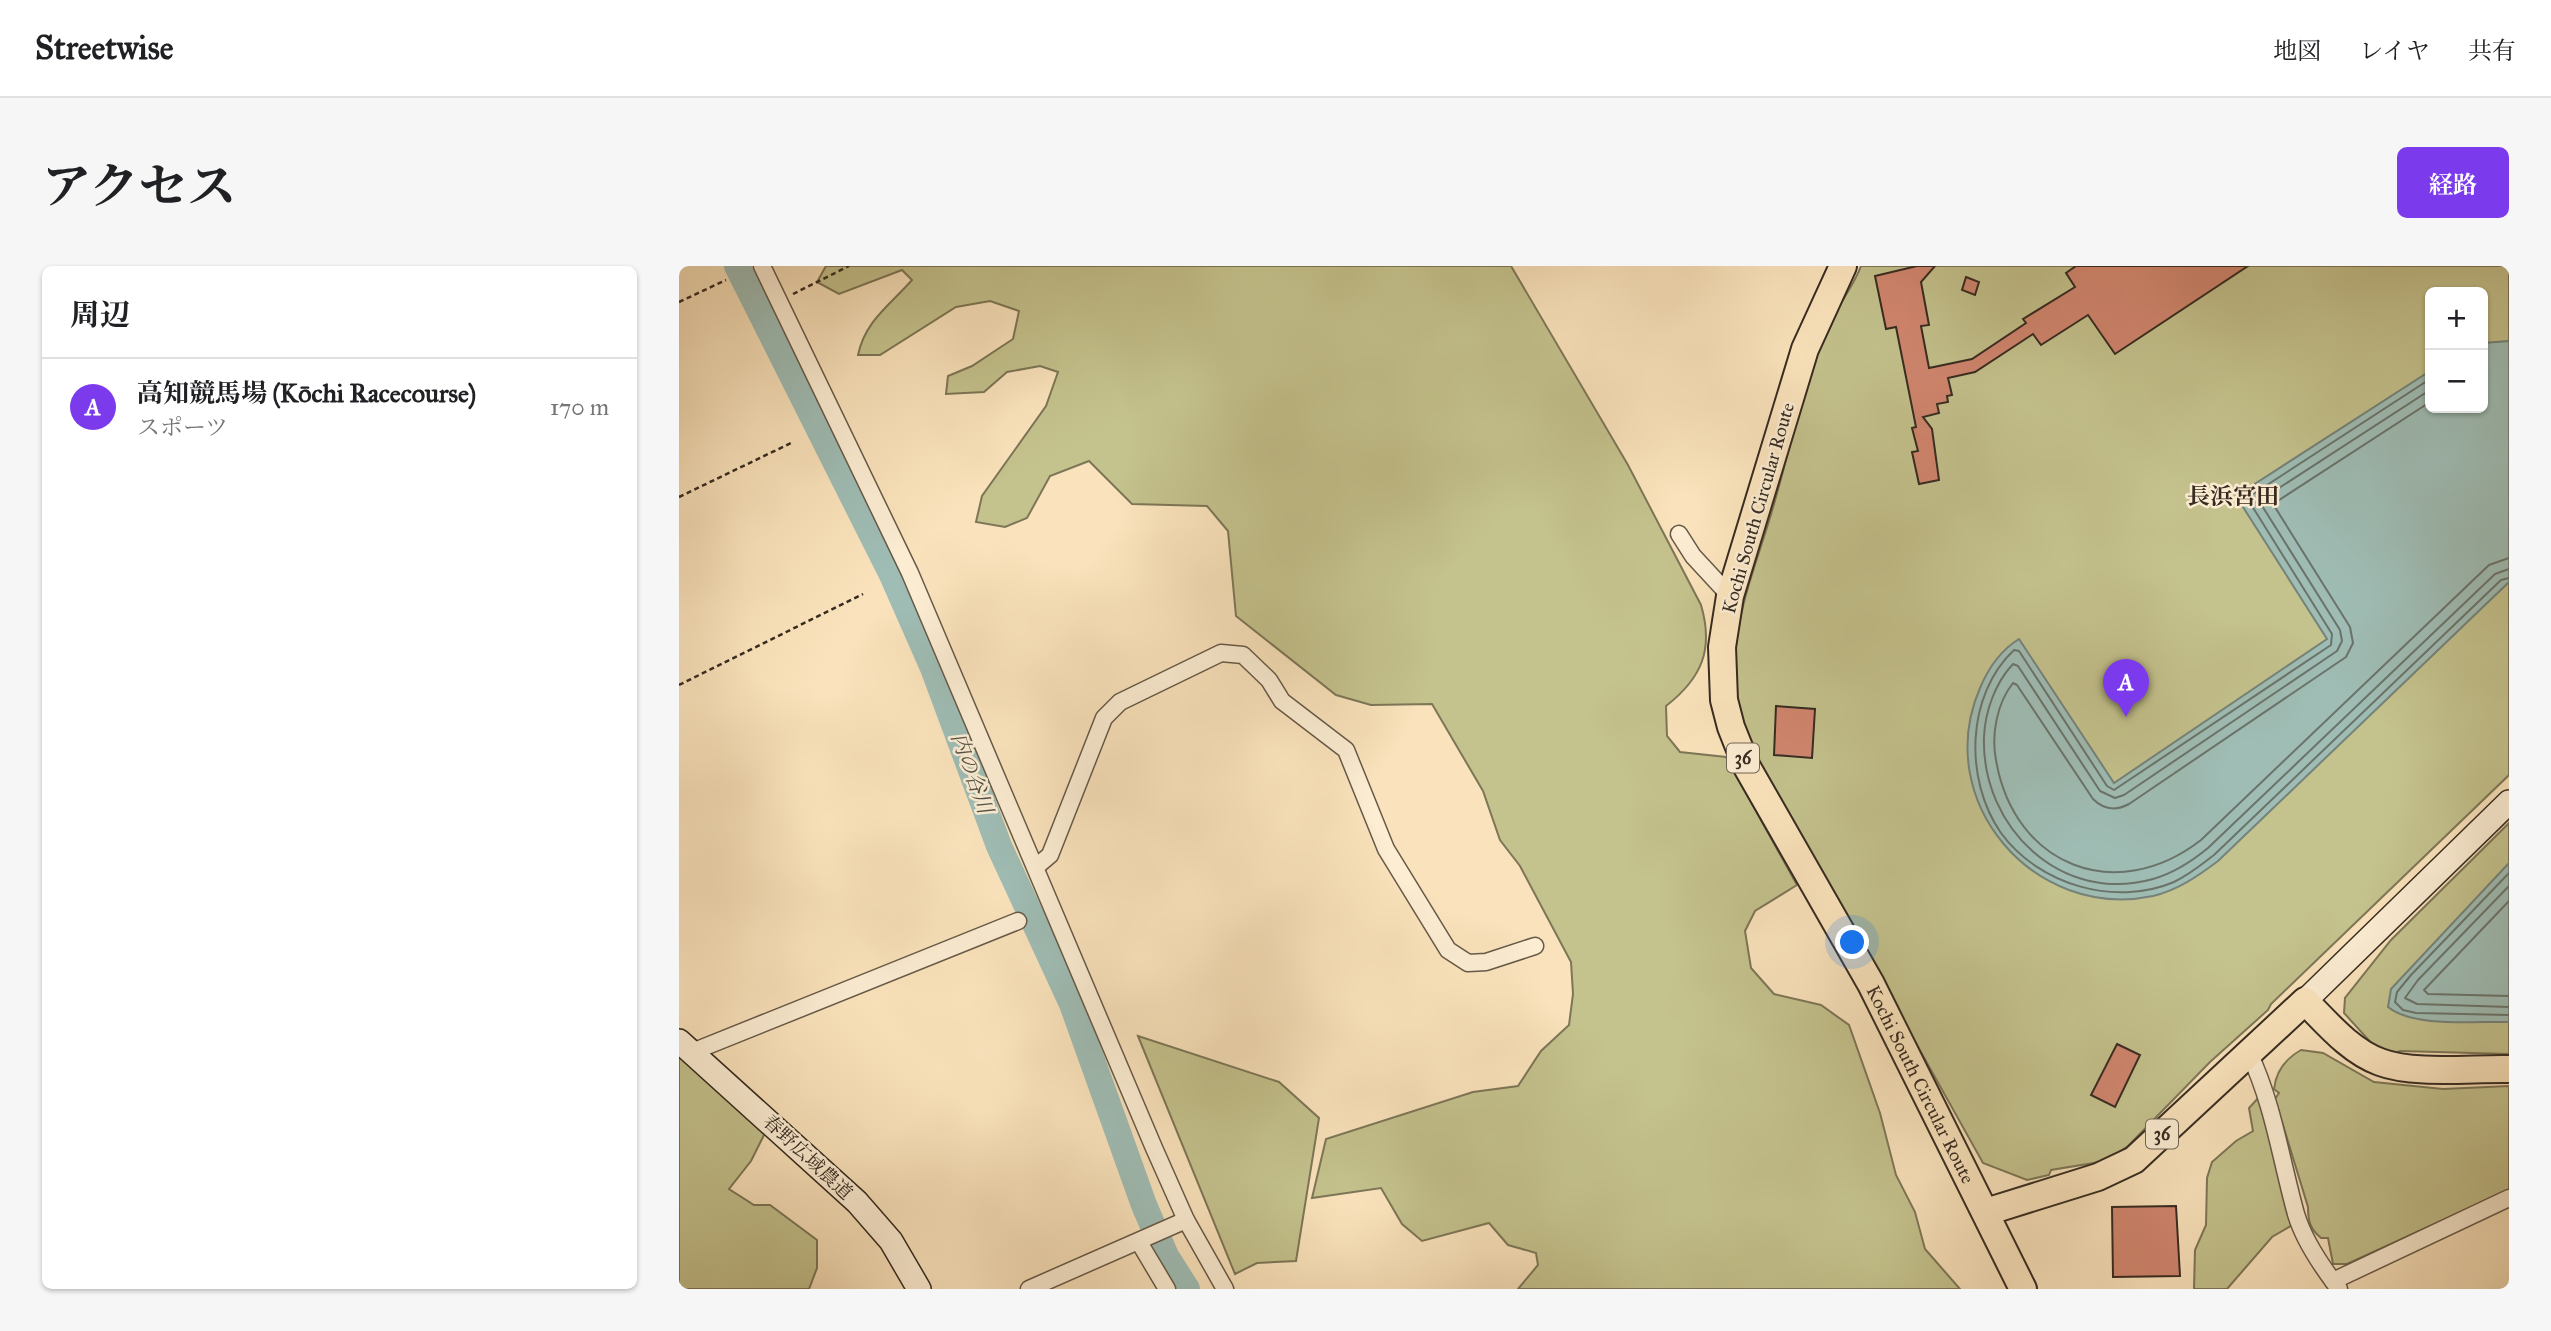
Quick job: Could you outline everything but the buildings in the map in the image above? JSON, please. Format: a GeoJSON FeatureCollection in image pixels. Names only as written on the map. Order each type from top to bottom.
{"type":"FeatureCollection","features":[{"type":"Feature","properties":{"kind":"main road","name":"Kochi South Circular Route"},"geometry":{"type":"LineString","coordinates":[[1843,266],[1805,349],[1730,596],[1722,647],[1722,684],[1727,716],[1738,748],[1871,984],[2023,1289]]}},
{"type":"Feature","properties":{"kind":"main road","name":"36"},"geometry":{"type":"LineString","coordinates":[[1986,1212],[2095,1178],[2133,1160],[2305,1001]]}},
{"type":"Feature","properties":{"kind":"main road"},"geometry":{"type":"LineString","coordinates":[[2305,1001],[2345,1040],[2378,1062],[2408,1067],[2509,1069]]}},
{"type":"Feature","properties":{"kind":"street"},"geometry":{"type":"LineString","coordinates":[[762,266],[910,573],[1037,866],[1182,1222],[1225,1289]]}},
{"type":"Feature","properties":{"kind":"street"},"geometry":{"type":"LineString","coordinates":[[1679,534],[1693,556],[1730,596]]}},
{"type":"Feature","properties":{"kind":"street"},"geometry":{"type":"LineString","coordinates":[[1037,866],[1050,855],[1104,718],[1120,702],[1221,653],[1243,655],[1269,680],[1282,701],[1346,750],[1386,849],[1448,950],[1468,963],[1486,962],[1535,946]]}},
{"type":"Feature","properties":{"kind":"street"},"geometry":{"type":"LineString","coordinates":[[2305,1001],[2509,802]]}},
{"type":"Feature","properties":{"kind":"street"},"geometry":{"type":"LineString","coordinates":[[685,1047],[1017,921]]}},
{"type":"Feature","properties":{"kind":"street","name":"春野広域農道"},"geometry":{"type":"LineString","coordinates":[[685,1047],[857,1202],[891,1241],[919,1289]]}},
{"type":"Feature","properties":{"kind":"street"},"geometry":{"type":"LineString","coordinates":[[2249,1053],[2262,1089],[2296,1215],[2310,1246],[2336,1285],[2509,1198]]}},
{"type":"Feature","properties":{"kind":"street"},"geometry":{"type":"LineString","coordinates":[[1029,1289],[1182,1222]]}},
{"type":"Feature","properties":{"kind":"street"},"geometry":{"type":"LineString","coordinates":[[1142,1240],[1167,1289]]}},
{"type":"Feature","properties":{"kind":"path"},"geometry":{"type":"LineString","coordinates":[[779,301],[849,266]]}},
{"type":"Feature","properties":{"kind":"path"},"geometry":{"type":"LineString","coordinates":[[679,302],[726,280]]}},
{"type":"Feature","properties":{"kind":"path"},"geometry":{"type":"LineString","coordinates":[[679,498],[791,443]]}},
{"type":"Feature","properties":{"kind":"path"},"geometry":{"type":"LineString","coordinates":[[679,685],[863,594]]}},
{"type":"Feature","properties":{"kind":"shaded area"},"geometry":{"type":"Polygon","coordinates":[[[826,266],[1511,266],[1628,465],[1701,605],[1706,635],[1702,661],[1688,685],[1666,706],[1667,736],[1680,752],[1726,757],[1797,885],[1755,911],[1745,931],[1751,968],[1774,994],[1821,1005],[1849,1025],[1880,1113],[1896,1175],[1915,1212],[1925,1249],[1960,1289],[1518,1289],[1538,1265],[1536,1253],[1508,1245],[1489,1223],[1422,1241],[1402,1224],[1381,1188],[1312,1198],[1326,1139],[1473,1092],[1518,1086],[1541,1051],[1569,1025],[1573,994],[1571,962],[1520,866],[1500,840],[1483,791],[1432,704],[1371,705],[1336,695],[1236,616],[1228,531],[1207,506],[1132,504],[1089,461],[1050,476],[1027,518],[1005,527],[976,522],[982,496],[1046,406],[1058,372],[1040,366],[1007,372],[984,392],[946,394],[948,376],[972,366],[1013,339],[1019,311],[990,301],[956,307],[880,355],[858,355],[872,323],[912,280],[902,270],[839,294],[817,282],[826,266]]]}},
{"type":"Feature","properties":{"kind":"shaded area"},"geometry":{"type":"Polygon","coordinates":[[[1861,266],[2509,266],[2509,775],[2271,1004],[2268,1010],[2210,1062],[2128,1146],[2106,1161],[2051,1170],[2049,1175],[2027,1180],[1983,1163],[1757,759],[1744,723],[1735,674],[1740,620],[1811,370],[1832,319],[1861,266]]]}},
{"type":"Feature","properties":{"kind":"shaded area"},"geometry":{"type":"Polygon","coordinates":[[[2509,823],[2509,1054],[2400,1051],[2385,1058],[2344,1013],[2345,998],[2391,940],[2509,823]]]}},
{"type":"Feature","properties":{"kind":"shaded area"},"geometry":{"type":"Polygon","coordinates":[[[1138,1036],[1279,1082],[1319,1118],[1296,1261],[1257,1263],[1235,1274],[1138,1036]]]}},
{"type":"Feature","properties":{"kind":"shaded area"},"geometry":{"type":"Polygon","coordinates":[[[679,1049],[767,1129],[751,1161],[729,1189],[754,1205],[770,1205],[817,1240],[817,1268],[809,1289],[679,1289],[679,1049]]]}},
{"type":"Feature","properties":{"kind":"shaded area"},"geometry":{"type":"Polygon","coordinates":[[[2301,1050],[2323,1053],[2374,1082],[2443,1089],[2509,1086],[2509,1190],[2347,1264],[2333,1264],[2328,1238],[2321,1238],[2310,1224],[2308,1207],[2275,1099],[2279,1093],[2274,1089],[2279,1071],[2290,1057],[2301,1050]]]}},
{"type":"Feature","properties":{"kind":"shaded area"},"geometry":{"type":"Polygon","coordinates":[[[2259,1097],[2294,1224],[2272,1237],[2227,1289],[2194,1289],[2195,1250],[2206,1225],[2207,1178],[2212,1162],[2236,1141],[2253,1131],[2249,1108],[2259,1097]]]}},
{"type":"Feature","properties":{"kind":"water"},"geometry":{"type":"Polygon","coordinates":[[[2509,341],[2509,582],[2218,861],[2179,886],[2153,896],[2109,899],[2069,890],[2033,871],[2003,844],[1982,810],[1970,772],[1968,730],[1983,681],[2006,649],[2019,639],[2114,783],[2327,639],[2236,496],[2425,374],[2425,413],[2488,413],[2488,343],[2509,341]]]}},
{"type":"Feature","properties":{"kind":"water"},"geometry":{"type":"Polygon","coordinates":[[[2509,863],[2509,1022],[2429,1021],[2399,1014],[2388,1007],[2391,989],[2509,863]]]}},
{"type":"Feature","properties":{"kind":"waterway","name":"内の谷川"},"geometry":{"type":"LineString","coordinates":[[737,266],[892,575],[933,668],[999,846],[1072,1004],[1144,1205],[1166,1256],[1187,1289]]}},
{"type":"Feature","properties":{"kind":"place","name":"高知競馬場 (Kōchi Racecourse)"},"geometry":{"type":"Point","coordinates":[2126,717]}},
{"type":"Feature","properties":{"kind":"district","name":"長浜宮田"},"geometry":{"type":"Point","coordinates":[2233,496]}}]}
